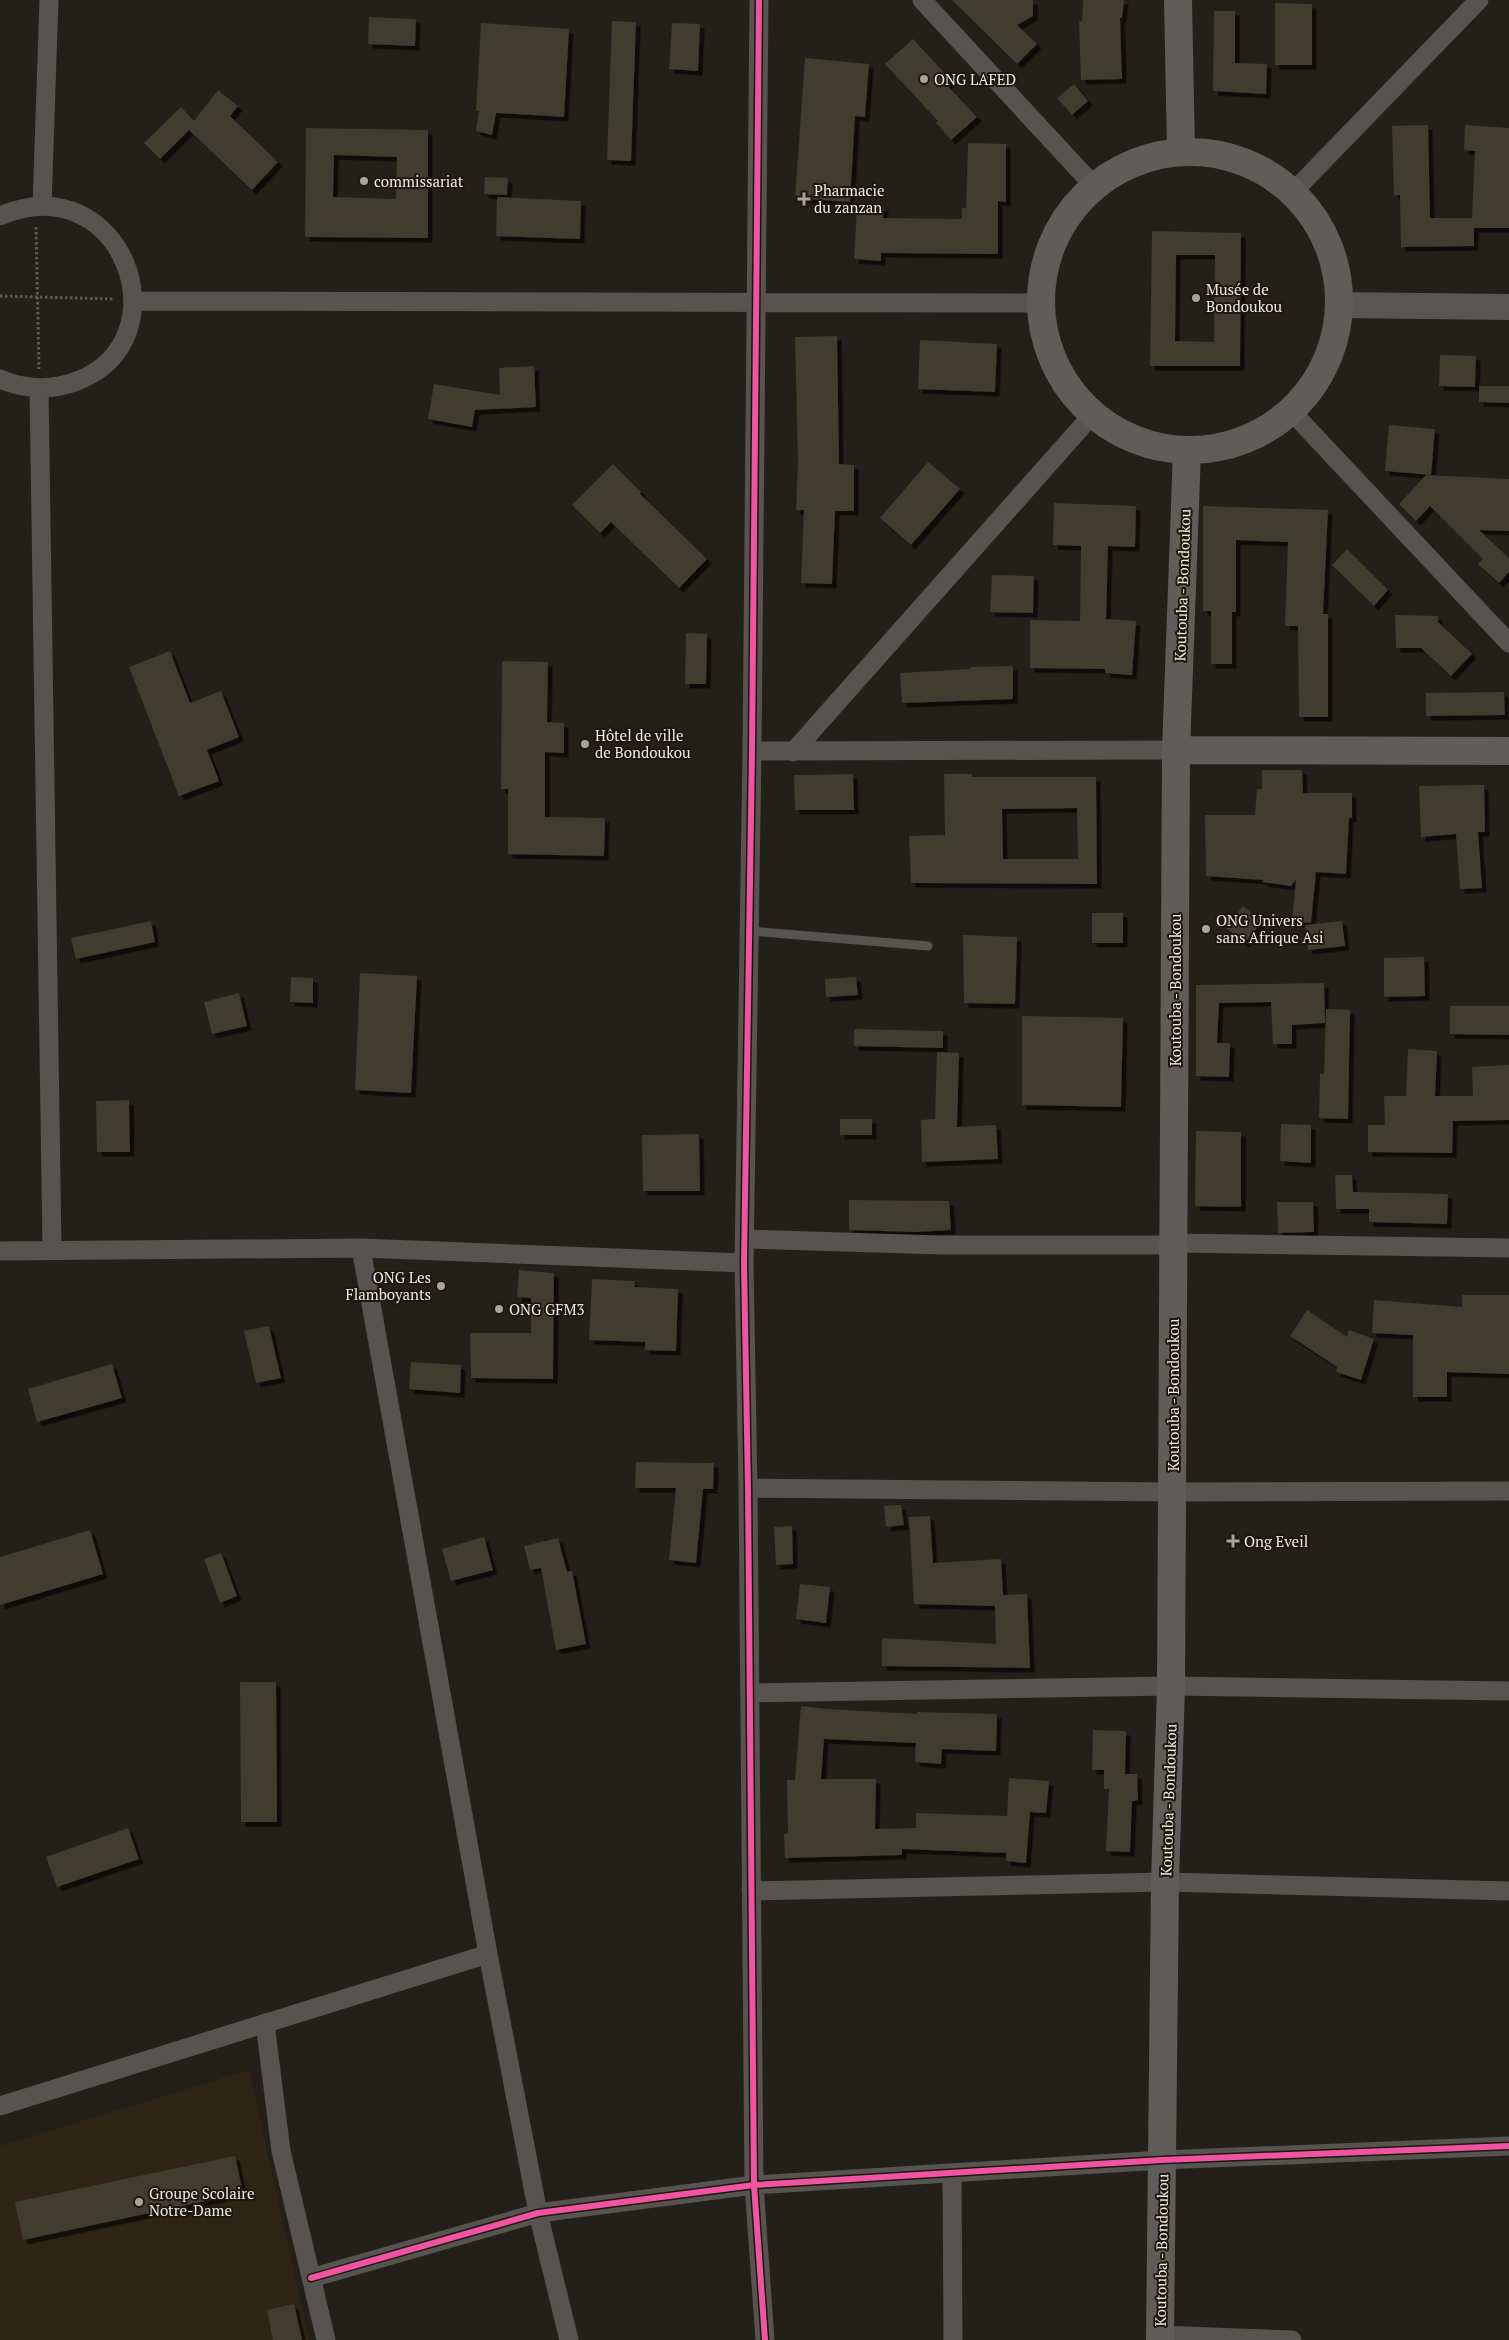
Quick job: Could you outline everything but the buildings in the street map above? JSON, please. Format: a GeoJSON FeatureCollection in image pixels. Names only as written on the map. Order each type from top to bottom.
{"type":"FeatureCollection","features":[{"type":"Feature","properties":{"kind":"main road"},"geometry":{"type":"LineString","coordinates":[[1178,0],[1181,152]]}},
{"type":"Feature","properties":{"kind":"main road"},"geometry":{"type":"LineString","coordinates":[[1181,152],[1211,154],[1241,162],[1268,175],[1292,193],[1312,217],[1327,244],[1336,274],[1339,305],[1336,334],[1326,363],[1311,389],[1292,411],[1269,428],[1243,441],[1216,448],[1187,450],[1161,448],[1137,441],[1114,429],[1093,414],[1071,392],[1054,364],[1044,335],[1040,303],[1043,270],[1054,238],[1071,210],[1094,186],[1114,172],[1135,162],[1158,155],[1181,152]]}},
{"type":"Feature","properties":{"kind":"main road","name":"Koutouba - Bondoukou"},"geometry":{"type":"LineString","coordinates":[[1160,2338],[1165,1882],[1171,1686],[1175,1244],[1176,750],[1187,450]]}},
{"type":"Feature","properties":{"kind":"main road"},"geometry":{"type":"LineString","coordinates":[[1176,750],[1509,751]]}},
{"type":"Feature","properties":{"kind":"street"},"geometry":{"type":"LineString","coordinates":[[42,206],[49,0]]}},
{"type":"Feature","properties":{"kind":"street"},"geometry":{"type":"LineString","coordinates":[[759,0],[750,931],[744,1263],[748,1488],[754,2185],[765,2340]]}},
{"type":"Feature","properties":{"kind":"street"},"geometry":{"type":"LineString","coordinates":[[922,0],[1094,186]]}},
{"type":"Feature","properties":{"kind":"street"},"geometry":{"type":"LineString","coordinates":[[1292,193],[1479,0]]}},
{"type":"Feature","properties":{"kind":"street"},"geometry":{"type":"LineString","coordinates":[[0,216],[18,209],[42,206],[66,210],[88,219],[107,234],[122,254],[131,276],[133,300],[130,324],[120,346],[105,364],[85,378],[70,384],[39,389],[20,386],[0,379]]}},
{"type":"Feature","properties":{"kind":"street"},"geometry":{"type":"LineString","coordinates":[[133,300],[1040,303]]}},
{"type":"Feature","properties":{"kind":"street"},"geometry":{"type":"LineString","coordinates":[[1339,305],[1509,307]]}},
{"type":"Feature","properties":{"kind":"street"},"geometry":{"type":"LineString","coordinates":[[39,389],[52,1249]]}},
{"type":"Feature","properties":{"kind":"street"},"geometry":{"type":"LineString","coordinates":[[1292,411],[1509,643]]}},
{"type":"Feature","properties":{"kind":"street"},"geometry":{"type":"LineString","coordinates":[[793,752],[1093,414]]}},
{"type":"Feature","properties":{"kind":"street"},"geometry":{"type":"LineString","coordinates":[[752,751],[1176,750]]}},
{"type":"Feature","properties":{"kind":"street"},"geometry":{"type":"LineString","coordinates":[[745,1239],[941,1245],[1175,1244],[1509,1248]]}},
{"type":"Feature","properties":{"kind":"street"},"geometry":{"type":"LineString","coordinates":[[361,1248],[488,1954],[538,2213],[569,2340]]}},
{"type":"Feature","properties":{"kind":"street"},"geometry":{"type":"LineString","coordinates":[[0,1251],[52,1249],[361,1248],[744,1263]]}},
{"type":"Feature","properties":{"kind":"street"},"geometry":{"type":"LineString","coordinates":[[748,1488],[1172,1492],[1509,1491]]}},
{"type":"Feature","properties":{"kind":"street"},"geometry":{"type":"LineString","coordinates":[[750,1693],[1171,1686],[1509,1691]]}},
{"type":"Feature","properties":{"kind":"street"},"geometry":{"type":"LineString","coordinates":[[751,1891],[1165,1882],[1509,1891]]}},
{"type":"Feature","properties":{"kind":"street"},"geometry":{"type":"LineString","coordinates":[[0,2106],[488,1954]]}},
{"type":"Feature","properties":{"kind":"street"},"geometry":{"type":"LineString","coordinates":[[265,2024],[281,2151],[326,2340]]}},
{"type":"Feature","properties":{"kind":"street"},"geometry":{"type":"LineString","coordinates":[[311,2278],[538,2213],[754,2185],[1162,2160],[1509,2146]]}},
{"type":"Feature","properties":{"kind":"street"},"geometry":{"type":"LineString","coordinates":[[952,2173],[953,2340]]}},
{"type":"Feature","properties":{"kind":"street"},"geometry":{"type":"LineString","coordinates":[[1160,2338],[1292,2340]]}},
{"type":"Feature","properties":{"kind":"lane"},"geometry":{"type":"LineString","coordinates":[[750,931],[928,946]]}},
{"type":"Feature","properties":{"kind":"path"},"geometry":{"type":"LineString","coordinates":[[39,389],[36,221],[42,206]]}},
{"type":"Feature","properties":{"kind":"path"},"geometry":{"type":"LineString","coordinates":[[0,296],[133,300]]}},
{"type":"Feature","properties":{"kind":"shaded area","name":"Groupe Scolaire Notre-Dame"},"geometry":{"type":"Polygon","coordinates":[[[249,2070],[309,2340],[0,2340],[0,2146],[249,2070]]]}},
{"type":"Feature","properties":{"kind":"cycle path"},"geometry":{"type":"LineString","coordinates":[[759,0],[752,751],[744,1263],[748,1488],[754,2185],[765,2340]]}},
{"type":"Feature","properties":{"kind":"cycle path"},"geometry":{"type":"LineString","coordinates":[[311,2278],[538,2213],[754,2185],[1162,2160],[1509,2146]]}},
{"type":"Feature","properties":{"kind":"place","name":"ONG LAFED"},"geometry":{"type":"Point","coordinates":[924,79]}},
{"type":"Feature","properties":{"kind":"place","name":"commissariat"},"geometry":{"type":"Point","coordinates":[364,181]}},
{"type":"Feature","properties":{"kind":"place","name":"Pharmacie du zanzan"},"geometry":{"type":"Point","coordinates":[804,199]}},
{"type":"Feature","properties":{"kind":"place","name":"Musée de Bondoukou"},"geometry":{"type":"Point","coordinates":[1196,298]}},
{"type":"Feature","properties":{"kind":"place","name":"Hôtel de ville de Bondoukou"},"geometry":{"type":"Point","coordinates":[585,744]}},
{"type":"Feature","properties":{"kind":"place","name":"ONG Univers sans Afrique Asi"},"geometry":{"type":"Point","coordinates":[1206,929]}},
{"type":"Feature","properties":{"kind":"place","name":"ONG Les Flamboyants"},"geometry":{"type":"Point","coordinates":[441,1286]}},
{"type":"Feature","properties":{"kind":"place","name":"ONG GFM3"},"geometry":{"type":"Point","coordinates":[499,1309]}},
{"type":"Feature","properties":{"kind":"place","name":"Ong Eveil"},"geometry":{"type":"Point","coordinates":[1233,1541]}},
{"type":"Feature","properties":{"kind":"place","name":"Groupe Scolaire Notre-Dame"},"geometry":{"type":"Point","coordinates":[139,2202]}}]}
